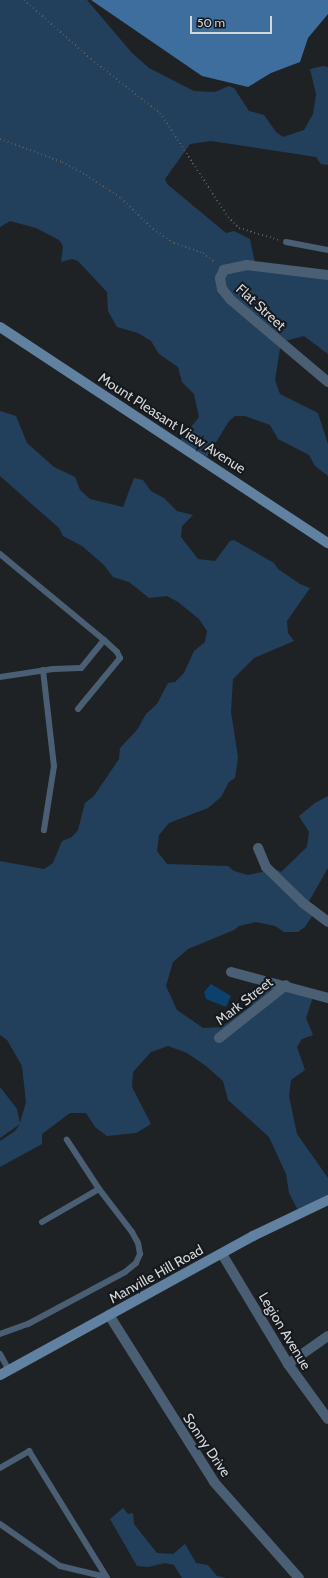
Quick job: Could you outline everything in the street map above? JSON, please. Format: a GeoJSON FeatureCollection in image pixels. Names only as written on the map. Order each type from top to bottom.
{"type":"FeatureCollection","features":[{"type":"Feature","properties":{"kind":"street","name":"Flat Street"},"geometry":{"type":"LineString","coordinates":[[328,275],[248,265],[224,270],[220,278],[222,289],[231,300],[256,318],[287,348],[328,382]]}},
{"type":"Feature","properties":{"kind":"street","name":"Mount Pleasant View Avenue"},"geometry":{"type":"LineString","coordinates":[[0,327],[328,543]]}},
{"type":"Feature","properties":{"kind":"street"},"geometry":{"type":"LineString","coordinates":[[258,848],[266,868],[303,903],[328,922]]}},
{"type":"Feature","properties":{"kind":"street"},"geometry":{"type":"LineString","coordinates":[[231,972],[286,985],[328,998]]}},
{"type":"Feature","properties":{"kind":"street","name":"Mark Street"},"geometry":{"type":"LineString","coordinates":[[219,1038],[286,985]]}},
{"type":"Feature","properties":{"kind":"street","name":"Manville Hill Road"},"geometry":{"type":"LineString","coordinates":[[5,1373],[222,1254],[328,1200]]}},
{"type":"Feature","properties":{"kind":"street","name":"Legion Avenue"},"geometry":{"type":"LineString","coordinates":[[222,1254],[288,1364],[328,1419]]}},
{"type":"Feature","properties":{"kind":"street","name":"Sonny Drive"},"geometry":{"type":"LineString","coordinates":[[109,1315],[214,1482],[299,1578]]}},
{"type":"Feature","properties":{"kind":"street"},"geometry":{"type":"LineString","coordinates":[[288,1364],[328,1336]]}},
{"type":"Feature","properties":{"kind":"lane"},"geometry":{"type":"LineString","coordinates":[[286,242],[328,250]]}},
{"type":"Feature","properties":{"kind":"lane"},"geometry":{"type":"LineString","coordinates":[[0,554],[117,652],[120,658],[78,709]]}},
{"type":"Feature","properties":{"kind":"lane"},"geometry":{"type":"LineString","coordinates":[[0,677],[43,670],[81,668],[104,640]]}},
{"type":"Feature","properties":{"kind":"lane"},"geometry":{"type":"LineString","coordinates":[[43,670],[54,766],[44,830]]}},
{"type":"Feature","properties":{"kind":"lane"},"geometry":{"type":"LineString","coordinates":[[0,1334],[28,1324],[125,1272],[136,1263],[140,1254],[138,1243],[99,1189],[67,1140]]}},
{"type":"Feature","properties":{"kind":"lane"},"geometry":{"type":"LineString","coordinates":[[42,1222],[99,1189]]}},
{"type":"Feature","properties":{"kind":"lane"},"geometry":{"type":"LineString","coordinates":[[0,1354],[5,1373]]}},
{"type":"Feature","properties":{"kind":"lane"},"geometry":{"type":"LineString","coordinates":[[0,1468],[29,1451],[106,1577]]}},
{"type":"Feature","properties":{"kind":"lane"},"geometry":{"type":"LineString","coordinates":[[0,1524],[60,1566],[106,1577]]}},
{"type":"Feature","properties":{"kind":"path"},"geometry":{"type":"LineString","coordinates":[[24,0],[91,59],[160,113],[228,217],[239,228],[286,242]]}},
{"type":"Feature","properties":{"kind":"path"},"geometry":{"type":"LineString","coordinates":[[0,139],[62,162],[86,175],[121,198],[152,229],[174,243],[203,253],[224,270]]}},
{"type":"Feature","properties":{"kind":"shaded area"},"geometry":{"type":"Polygon","coordinates":[[[0,0],[87,0],[132,53],[149,68],[194,91],[215,92],[229,86],[234,88],[249,111],[264,115],[276,132],[283,137],[304,130],[313,114],[316,94],[310,69],[323,66],[328,67],[328,165],[321,164],[316,157],[211,141],[190,144],[165,179],[167,184],[226,233],[234,231],[250,239],[255,264],[328,273],[328,354],[304,336],[281,342],[275,380],[280,394],[318,413],[328,444],[328,476],[315,466],[309,455],[278,439],[270,425],[245,416],[235,416],[229,421],[207,457],[180,441],[199,417],[194,394],[182,382],[178,367],[159,354],[151,341],[138,333],[117,327],[108,311],[107,292],[78,261],[72,259],[61,262],[63,246],[59,240],[36,228],[10,221],[0,227],[0,0]]]}},
{"type":"Feature","properties":{"kind":"shaded area"},"geometry":{"type":"Polygon","coordinates":[[[91,0],[328,0],[328,14],[308,38],[300,62],[271,73],[248,87],[202,76],[91,0]]]}},
{"type":"Feature","properties":{"kind":"shaded area"},"geometry":{"type":"Polygon","coordinates":[[[0,411],[16,416],[27,443],[54,467],[75,477],[80,490],[90,499],[123,507],[134,478],[143,480],[151,491],[164,498],[177,511],[193,515],[182,526],[181,537],[198,559],[215,561],[230,541],[234,540],[274,563],[278,569],[300,584],[310,588],[287,621],[288,633],[294,641],[254,658],[233,679],[231,712],[238,757],[235,778],[229,782],[221,797],[208,808],[169,823],[159,835],[157,851],[167,864],[228,866],[234,871],[248,875],[275,869],[281,872],[307,847],[309,832],[299,816],[315,803],[328,796],[328,868],[308,903],[316,910],[305,927],[298,932],[284,932],[275,926],[256,922],[239,926],[234,930],[188,949],[173,962],[166,986],[177,1010],[203,1028],[221,1027],[251,1006],[263,986],[264,979],[314,994],[306,1018],[313,1035],[302,1039],[297,1047],[305,1070],[291,1080],[289,1096],[297,1134],[328,1178],[328,1196],[298,1210],[289,1193],[286,1174],[269,1137],[228,1100],[223,1081],[206,1066],[187,1053],[168,1046],[151,1052],[133,1072],[132,1087],[151,1124],[136,1133],[107,1136],[95,1127],[86,1113],[70,1113],[42,1134],[42,1144],[0,1167],[0,1141],[15,1131],[20,1124],[0,1138],[0,1087],[17,1109],[20,1123],[26,1102],[22,1066],[7,1040],[0,1035],[0,861],[44,869],[53,863],[62,841],[72,837],[78,830],[85,803],[94,796],[119,759],[120,748],[137,730],[146,714],[157,704],[168,683],[175,682],[184,673],[194,651],[205,642],[207,631],[199,619],[178,602],[167,596],[149,598],[129,582],[113,577],[104,565],[82,546],[63,536],[59,528],[0,476],[0,411]]]}},
{"type":"Feature","properties":{"kind":"shaded area"},"geometry":{"type":"Polygon","coordinates":[[[123,1508],[128,1514],[133,1513],[134,1524],[157,1553],[173,1554],[185,1544],[196,1563],[208,1565],[217,1576],[227,1578],[182,1578],[174,1565],[165,1563],[148,1567],[137,1566],[110,1519],[123,1508]]]}},
{"type":"Feature","properties":{"kind":"building"},"geometry":{"type":"Polygon","coordinates":[[[211,984],[231,996],[226,1007],[206,999],[204,992],[211,984]]]}}]}
